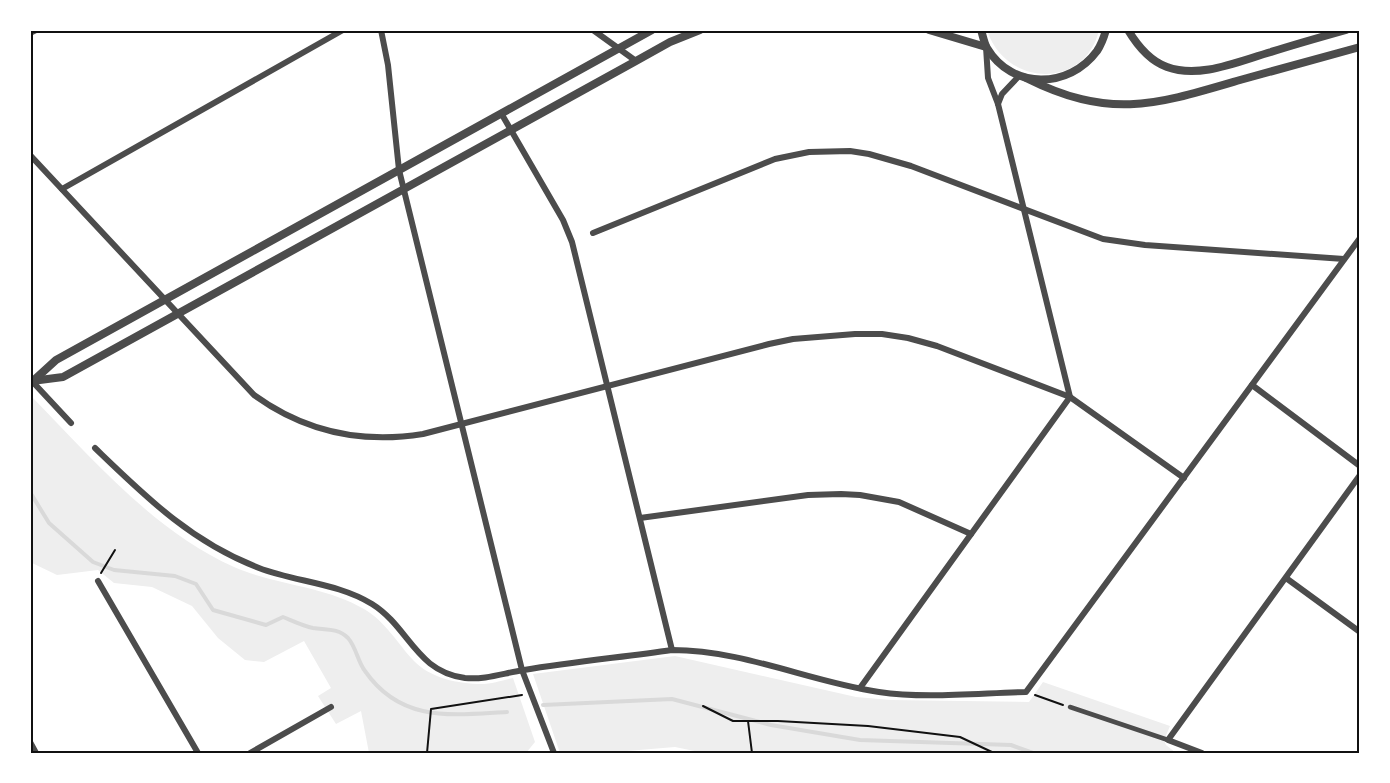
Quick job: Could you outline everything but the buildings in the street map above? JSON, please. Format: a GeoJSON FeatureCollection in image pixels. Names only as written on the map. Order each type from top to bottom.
{"type":"FeatureCollection","features":[{"type":"Feature","properties":{"kind":"street"},"geometry":{"type":"LineString","coordinates":[[30,33],[36,30]]}},
{"type":"Feature","properties":{"kind":"street"},"geometry":{"type":"LineString","coordinates":[[62,189],[343,30]]}},
{"type":"Feature","properties":{"kind":"street"},"geometry":{"type":"LineString","coordinates":[[381,30],[388,65],[399,170],[522,670],[554,753]]}},
{"type":"Feature","properties":{"kind":"street"},"geometry":{"type":"LineString","coordinates":[[593,30],[636,61]]}},
{"type":"Feature","properties":{"kind":"street"},"geometry":{"type":"LineString","coordinates":[[31,381],[56,360],[652,30]]}},
{"type":"Feature","properties":{"kind":"street"},"geometry":{"type":"LineString","coordinates":[[31,381],[63,377],[670,42],[700,30]]}},
{"type":"Feature","properties":{"kind":"street"},"geometry":{"type":"LineString","coordinates":[[929,30],[986,47]]}},
{"type":"Feature","properties":{"kind":"street"},"geometry":{"type":"LineString","coordinates":[[979,30],[986,47],[1000,64],[1023,77],[1053,92],[1084,101],[1110,104],[1144,104],[1180,97],[1360,46]]}},
{"type":"Feature","properties":{"kind":"street"},"geometry":{"type":"LineString","coordinates":[[998,105],[1002,94],[1023,77],[1047,81],[1067,76],[1085,65],[1099,50],[1106,30]]}},
{"type":"Feature","properties":{"kind":"street"},"geometry":{"type":"LineString","coordinates":[[1128,30],[1140,47],[1159,63],[1169,68],[1193,71],[1217,67],[1346,30]]}},
{"type":"Feature","properties":{"kind":"street"},"geometry":{"type":"LineString","coordinates":[[860,688],[1070,397],[998,105],[988,78],[986,47]]}},
{"type":"Feature","properties":{"kind":"street"},"geometry":{"type":"LineString","coordinates":[[501,113],[568,231],[672,650]]}},
{"type":"Feature","properties":{"kind":"street"},"geometry":{"type":"LineString","coordinates":[[593,233],[758,165],[789,156],[829,151],[889,159],[1087,234],[1125,243],[1344,259]]}},
{"type":"Feature","properties":{"kind":"street"},"geometry":{"type":"LineString","coordinates":[[30,155],[254,395],[303,423],[345,436],[389,438],[423,435],[785,341],[827,335],[864,334],[908,338],[937,346],[1070,397],[1184,478]]}},
{"type":"Feature","properties":{"kind":"street"},"geometry":{"type":"LineString","coordinates":[[95,448],[184,529],[215,548],[245,562],[277,574],[340,590],[369,603],[392,619],[420,656],[441,671],[453,676],[476,678],[672,650],[708,651],[860,688],[897,694],[1026,692],[1360,238]]}},
{"type":"Feature","properties":{"kind":"street"},"geometry":{"type":"LineString","coordinates":[[31,381],[71,423]]}},
{"type":"Feature","properties":{"kind":"street"},"geometry":{"type":"LineString","coordinates":[[1252,385],[1360,466]]}},
{"type":"Feature","properties":{"kind":"street"},"geometry":{"type":"LineString","coordinates":[[1168,740],[1360,476]]}},
{"type":"Feature","properties":{"kind":"street"},"geometry":{"type":"LineString","coordinates":[[640,518],[808,495],[841,494],[870,496],[899,502],[971,534]]}},
{"type":"Feature","properties":{"kind":"street"},"geometry":{"type":"LineString","coordinates":[[1286,578],[1360,632]]}},
{"type":"Feature","properties":{"kind":"street"},"geometry":{"type":"LineString","coordinates":[[98,581],[198,753]]}},
{"type":"Feature","properties":{"kind":"street"},"geometry":{"type":"LineString","coordinates":[[250,753],[331,707]]}},
{"type":"Feature","properties":{"kind":"street"},"geometry":{"type":"LineString","coordinates":[[1070,707],[1202,753]]}},
{"type":"Feature","properties":{"kind":"street"},"geometry":{"type":"LineString","coordinates":[[30,742],[36,753]]}},
{"type":"Feature","properties":{"kind":"path"},"geometry":{"type":"LineString","coordinates":[[102,572],[116,550]]}},
{"type":"Feature","properties":{"kind":"path"},"geometry":{"type":"LineString","coordinates":[[1026,692],[1070,707]]}},
{"type":"Feature","properties":{"kind":"path"},"geometry":{"type":"LineString","coordinates":[[427,753],[431,709],[531,693]]}},
{"type":"Feature","properties":{"kind":"path"},"geometry":{"type":"LineString","coordinates":[[703,706],[734,721],[778,720],[868,726],[960,737],[994,753]]}},
{"type":"Feature","properties":{"kind":"path"},"geometry":{"type":"LineString","coordinates":[[748,721],[752,753]]}},
{"type":"Feature","properties":{"kind":"shaded area"},"geometry":{"type":"Polygon","coordinates":[[[987,30],[1099,30],[1091,50],[1078,63],[1062,71],[1044,74],[1027,71],[1010,62],[996,49],[987,30]]]}},
{"type":"Feature","properties":{"kind":"shaded area"},"geometry":{"type":"Polygon","coordinates":[[[30,395],[124,491],[176,533],[204,552],[250,573],[333,595],[364,609],[385,626],[414,661],[436,676],[464,683],[481,684],[513,678],[535,742],[526,753],[369,753],[361,711],[336,724],[318,696],[331,688],[304,641],[264,662],[245,660],[218,638],[192,606],[152,587],[114,583],[98,570],[57,575],[30,562],[30,395]]]}},
{"type":"Feature","properties":{"kind":"shaded area"},"geometry":{"type":"Polygon","coordinates":[[[675,656],[856,697],[891,700],[1029,702],[1043,682],[1170,726],[1164,740],[1166,745],[1176,753],[704,753],[675,747],[603,753],[560,753],[533,674],[675,656]]]}},
{"type":"Feature","properties":{"kind":"waterway"},"geometry":{"type":"LineString","coordinates":[[30,492],[49,523],[93,562],[114,570],[175,576],[196,584],[213,610],[266,625],[283,617],[309,627],[340,632],[351,642],[363,667],[379,688],[411,708],[447,714],[507,712]]}},
{"type":"Feature","properties":{"kind":"waterway"},"geometry":{"type":"LineString","coordinates":[[543,705],[672,699],[771,725],[860,740],[1011,745],[1033,753]]}}]}
